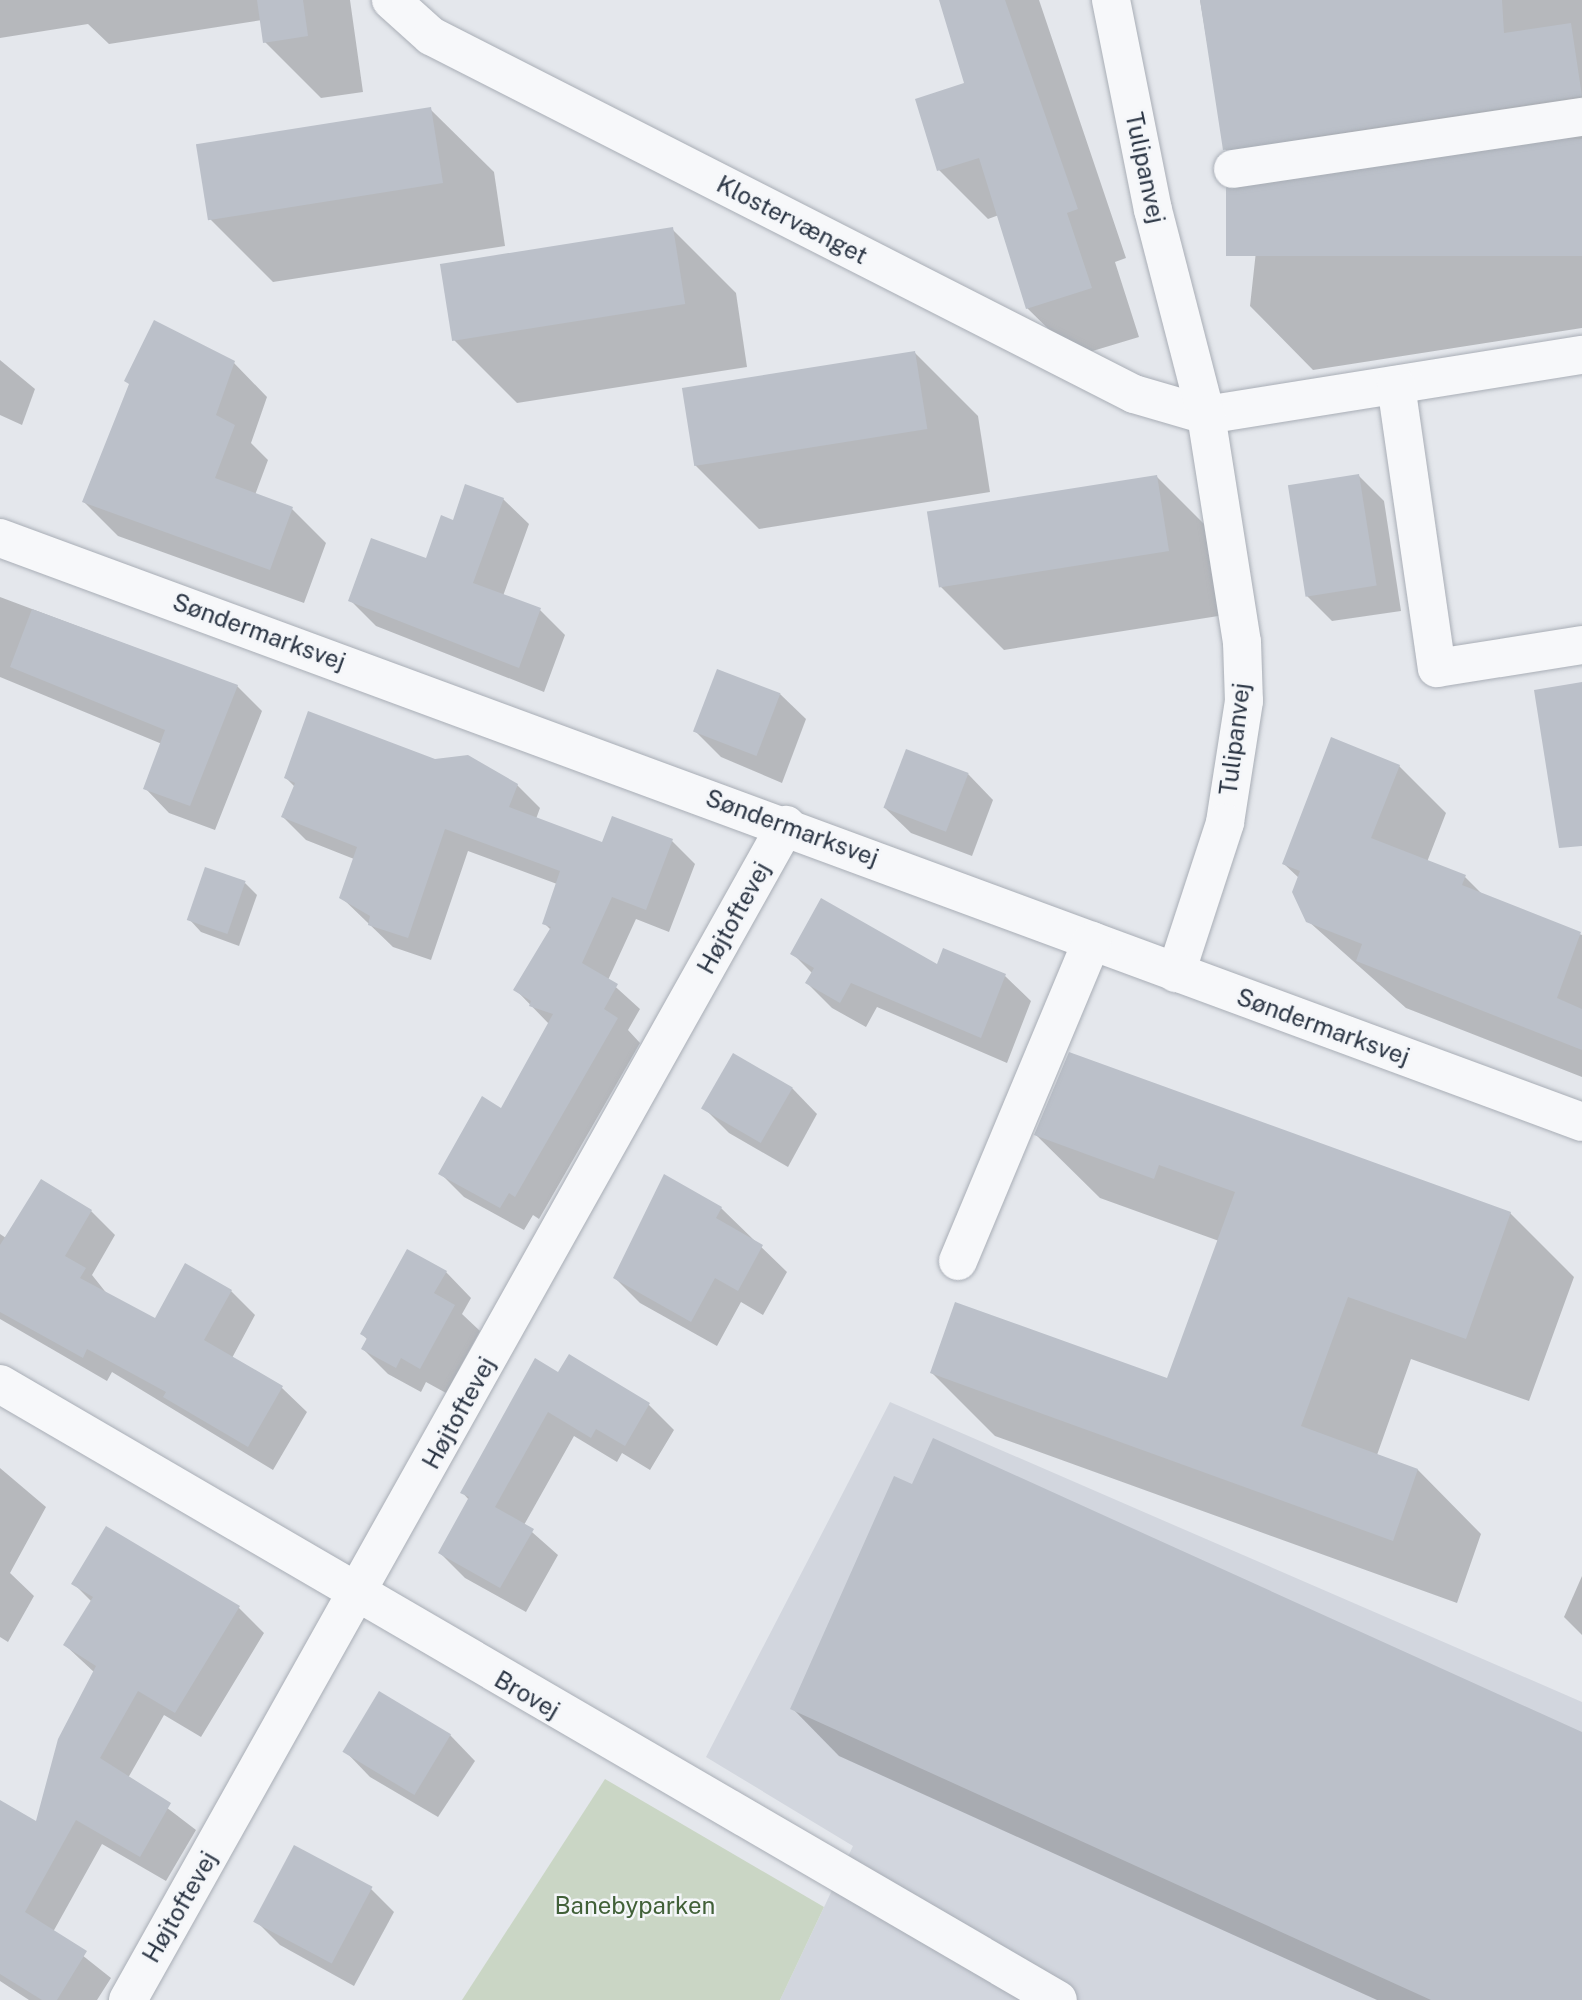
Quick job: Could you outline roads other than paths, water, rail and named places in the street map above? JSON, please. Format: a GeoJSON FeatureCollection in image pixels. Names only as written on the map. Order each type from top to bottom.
{"type":"FeatureCollection","features":[{"type":"Feature","properties":{"kind":"street","name":"Klostervænget"},"geometry":{"type":"LineString","coordinates":[[391,0],[431,36],[998,325],[1134,394],[1206,415]]}},
{"type":"Feature","properties":{"kind":"street","name":"Tulipanvej"},"geometry":{"type":"LineString","coordinates":[[1111,0],[1153,210],[1206,415],[1242,642],[1244,701],[1225,823],[1176,973]]}},
{"type":"Feature","properties":{"kind":"street"},"geometry":{"type":"LineString","coordinates":[[1233,169],[1582,117]]}},
{"type":"Feature","properties":{"kind":"street"},"geometry":{"type":"LineString","coordinates":[[1206,415],[1582,355]]}},
{"type":"Feature","properties":{"kind":"street"},"geometry":{"type":"LineString","coordinates":[[1396,385],[1437,668],[1582,645]]}},
{"type":"Feature","properties":{"kind":"street","name":"Søndermarksvej"},"geometry":{"type":"LineString","coordinates":[[0,538],[786,825],[1176,973],[1582,1122]]}},
{"type":"Feature","properties":{"kind":"street","name":"Højtoftevej"},"geometry":{"type":"LineString","coordinates":[[128,2000],[358,1595],[786,825]]}},
{"type":"Feature","properties":{"kind":"street"},"geometry":{"type":"LineString","coordinates":[[958,1261],[1092,941]]}},
{"type":"Feature","properties":{"kind":"street","name":"Brovej"},"geometry":{"type":"LineString","coordinates":[[0,1384],[358,1595],[1058,2000]]}},
{"type":"Feature","properties":{"kind":"park label","name":"Banebyparken"},"geometry":{"type":"Point","coordinates":[635,1906]}}]}
